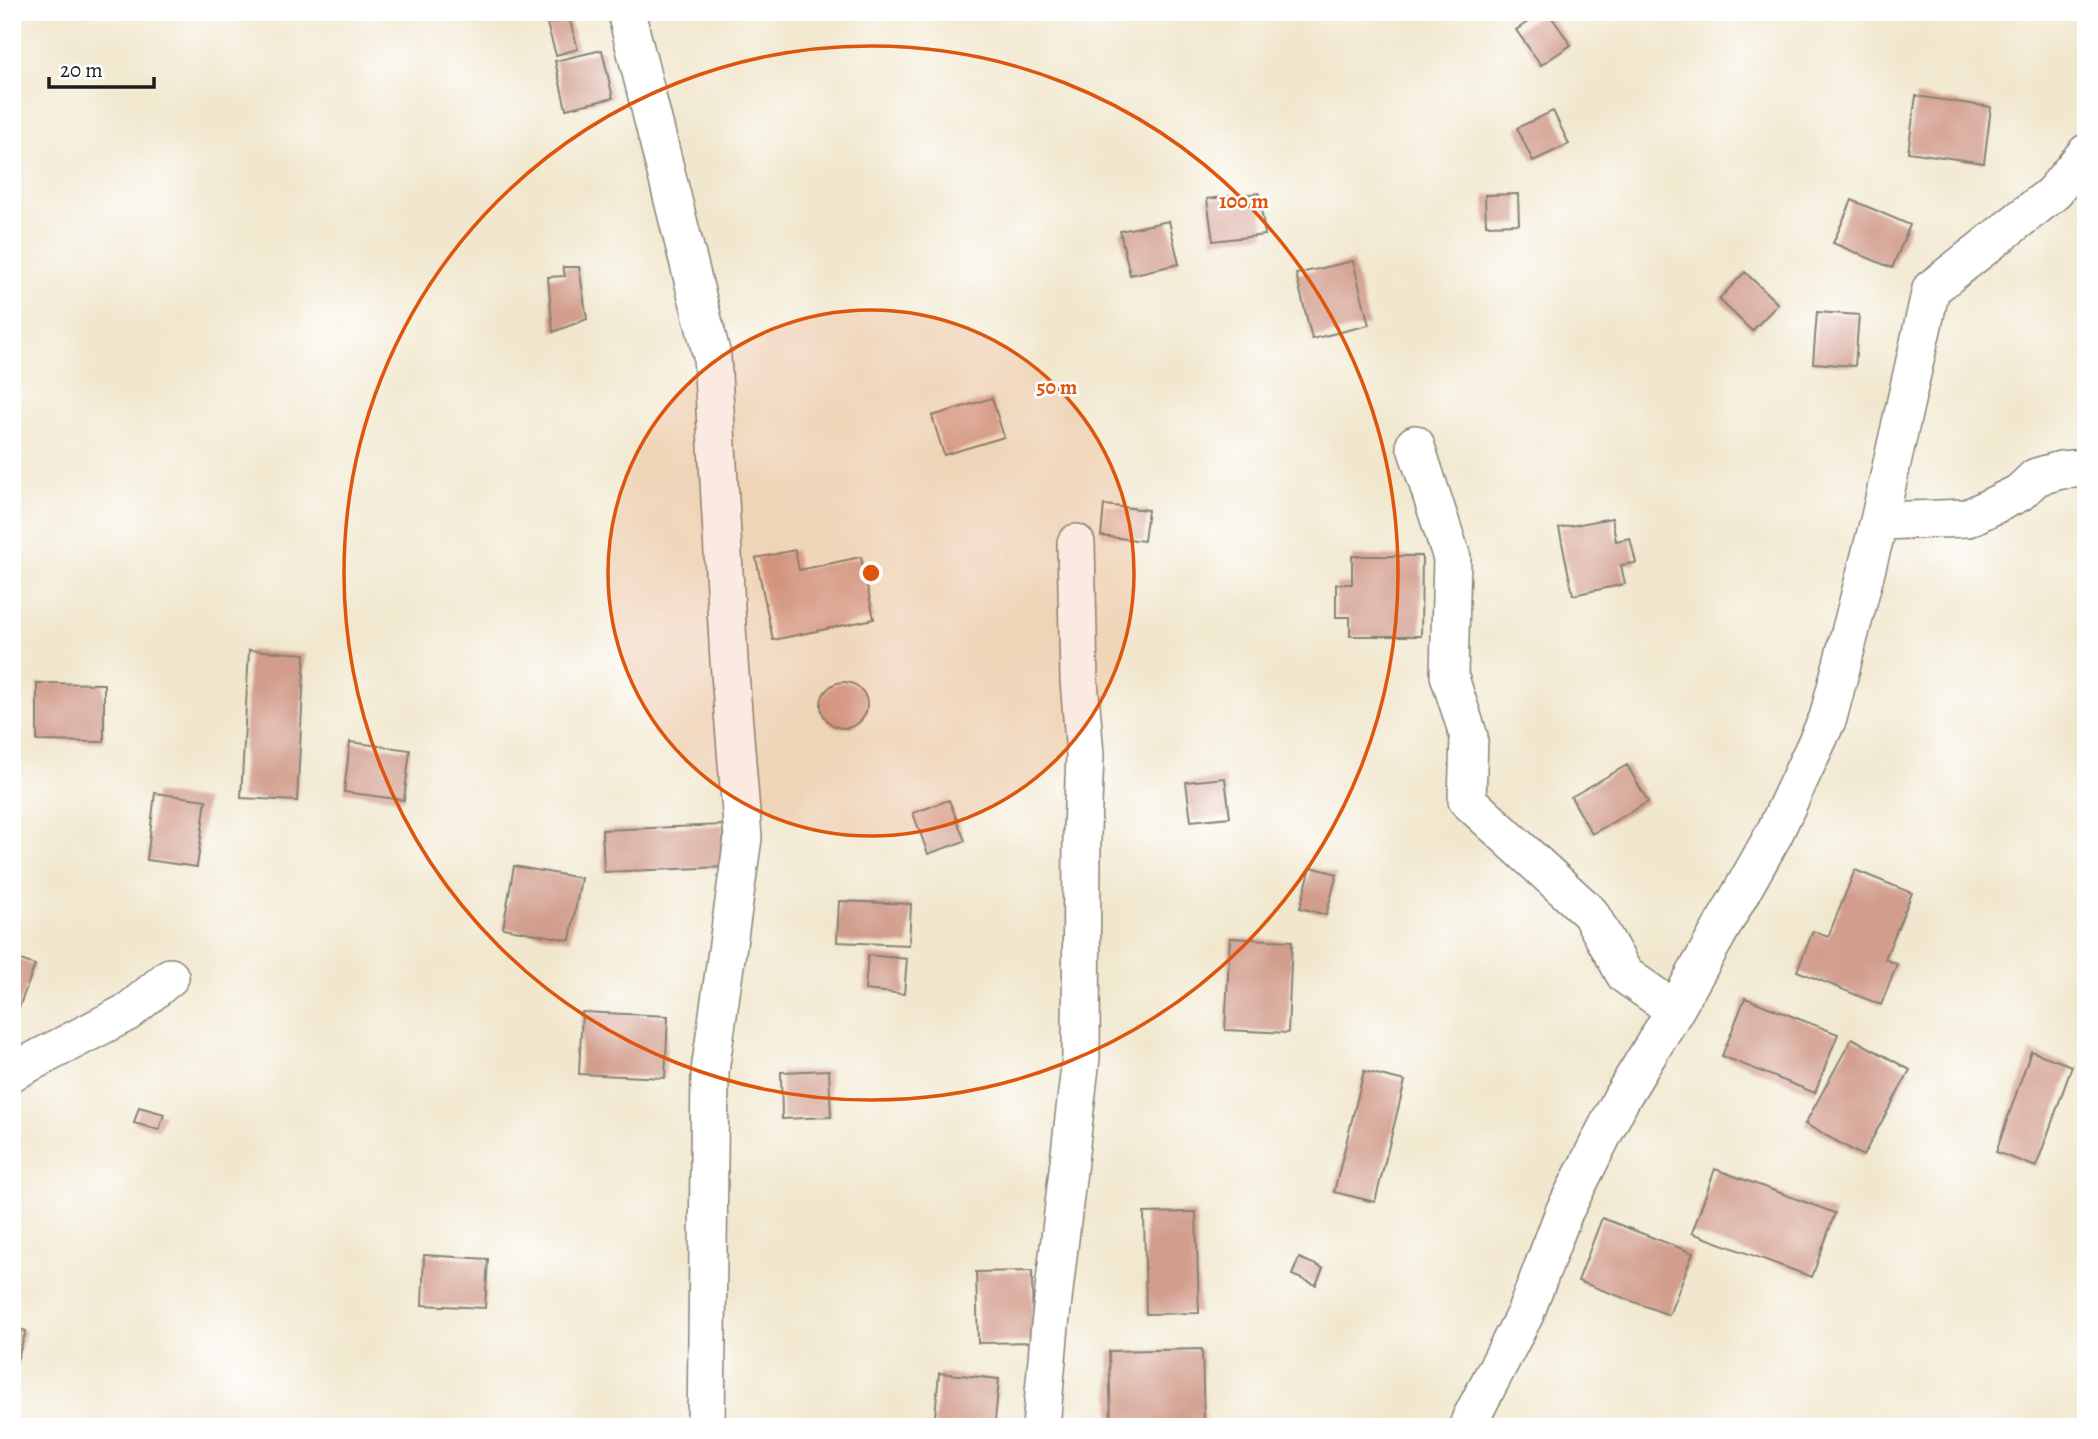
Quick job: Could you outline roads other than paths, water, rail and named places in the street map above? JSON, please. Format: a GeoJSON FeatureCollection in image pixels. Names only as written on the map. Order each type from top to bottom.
{"type":"FeatureCollection","features":[{"type":"Feature","properties":{"kind":"street"},"geometry":{"type":"LineString","coordinates":[[626,12],[712,356],[729,661],[743,838],[710,1071],[706,1427]]}},
{"type":"Feature","properties":{"kind":"street"},"geometry":{"type":"LineString","coordinates":[[1470,1427],[1470,1420],[1525,1314],[1564,1212],[1622,1097],[1675,1010],[1774,834],[1828,718],[1879,521],[1931,289],[2052,194],[2086,153]]}},
{"type":"Feature","properties":{"kind":"street"},"geometry":{"type":"LineString","coordinates":[[1415,444],[1452,558],[1449,675],[1469,737],[1467,800],[1590,913],[1625,975],[1675,1010]]}},
{"type":"Feature","properties":{"kind":"street"},"geometry":{"type":"LineString","coordinates":[[1879,521],[1968,518],[2019,493],[2036,477],[2061,470],[2086,468]]}},
{"type":"Feature","properties":{"kind":"street"},"geometry":{"type":"LineString","coordinates":[[1041,1427],[1081,1058],[1085,755],[1079,680],[1076,543]]}},
{"type":"Feature","properties":{"kind":"street"},"geometry":{"type":"LineString","coordinates":[[12,1072],[128,1012],[170,977]]}}]}
